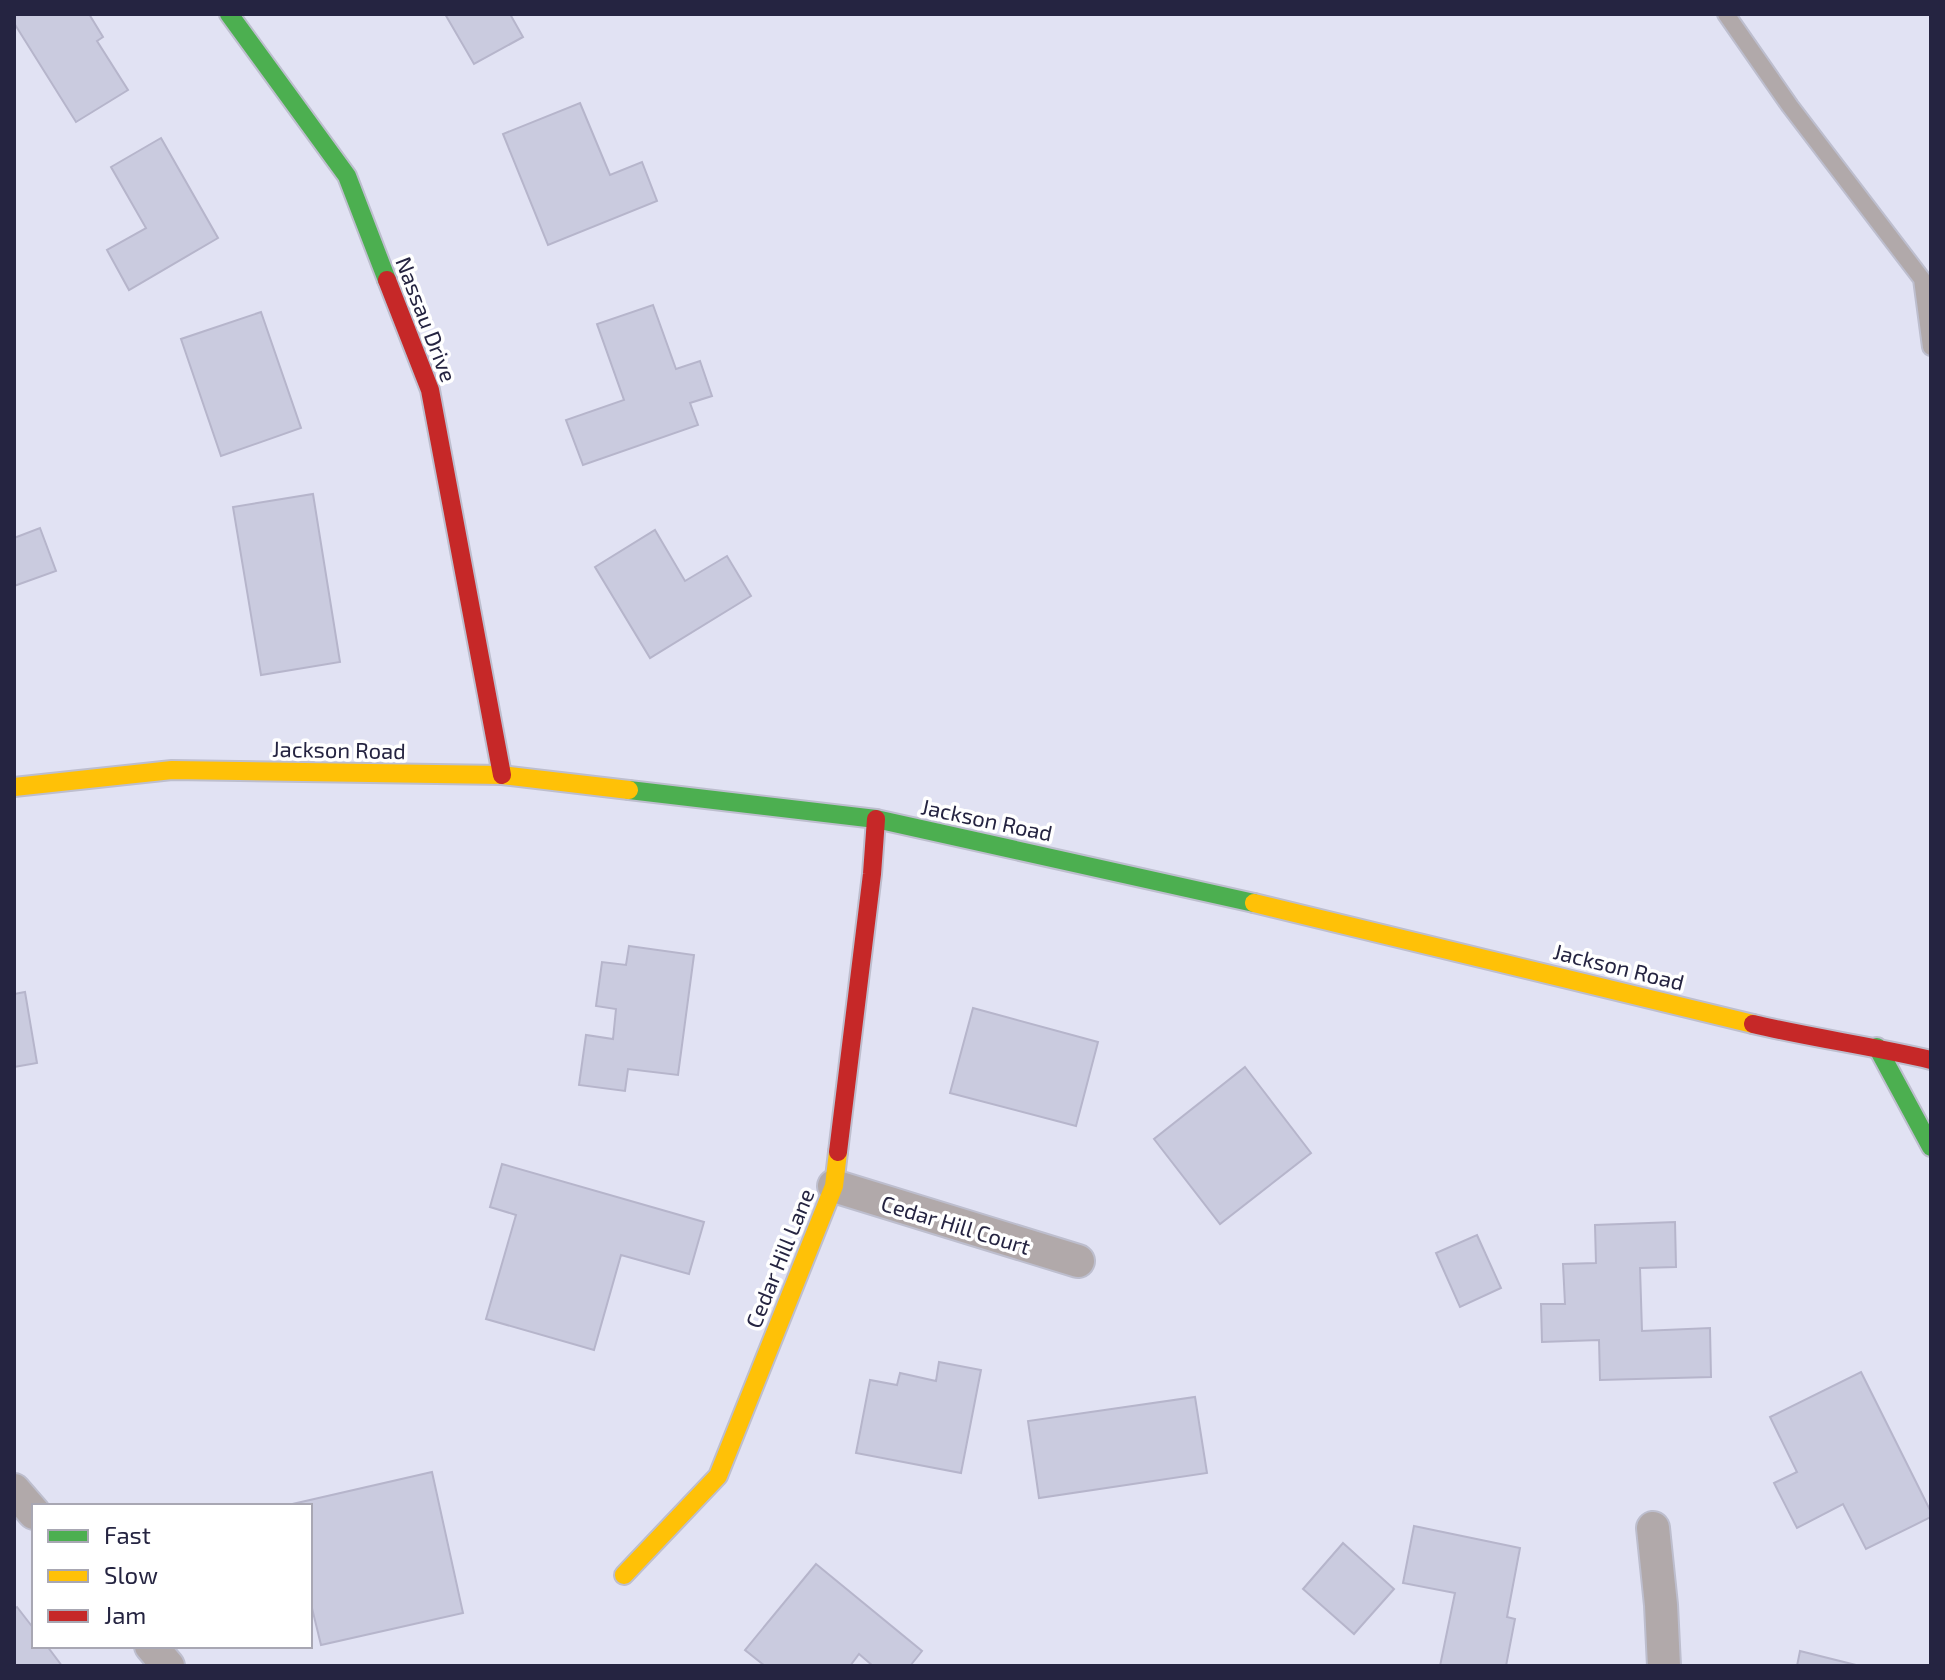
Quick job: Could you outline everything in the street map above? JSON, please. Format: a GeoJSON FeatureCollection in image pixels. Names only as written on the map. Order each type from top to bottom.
{"type":"FeatureCollection","features":[{"type":"Feature","properties":{"kind":"main road","name":"Nassau Drive"},"geometry":{"type":"LineString","coordinates":[[229,14],[347,176],[430,390],[502,775]]}},
{"type":"Feature","properties":{"kind":"main road","name":"Jackson Road"},"geometry":{"type":"LineString","coordinates":[[14,787],[172,770],[502,775],[876,819],[1207,892],[1790,1033],[1877,1047],[1931,1060]]}},
{"type":"Feature","properties":{"kind":"main road","name":"Cedar Hill Lane"},"geometry":{"type":"LineString","coordinates":[[624,1575],[718,1476],[834,1186],[876,819]]}},
{"type":"Feature","properties":{"kind":"main road"},"geometry":{"type":"LineString","coordinates":[[1877,1047],[1931,1147]]}},
{"type":"Feature","properties":{"kind":"street","name":"Cedar Hill Court"},"geometry":{"type":"LineString","coordinates":[[834,1186],[1078,1261]]}},
{"type":"Feature","properties":{"kind":"street"},"geometry":{"type":"LineString","coordinates":[[14,1490],[32,1511]]}},
{"type":"Feature","properties":{"kind":"street"},"geometry":{"type":"LineString","coordinates":[[1653,1528],[1664,1666]]}},
{"type":"Feature","properties":{"kind":"street"},"geometry":{"type":"LineString","coordinates":[[153,1648],[168,1666]]}},
{"type":"Feature","properties":{"kind":"lane"},"geometry":{"type":"LineString","coordinates":[[1726,14],[1790,106],[1922,279],[1931,347]]}},
{"type":"Feature","properties":{"kind":"building"},"geometry":{"type":"Polygon","coordinates":[[[14,14],[89,14],[103,37],[97,41],[128,90],[76,122],[14,23],[14,14]]]}},
{"type":"Feature","properties":{"kind":"building"},"geometry":{"type":"Polygon","coordinates":[[[445,14],[510,14],[523,37],[474,64],[445,14]]]}},
{"type":"Feature","properties":{"kind":"building"},"geometry":{"type":"Polygon","coordinates":[[[580,103],[610,175],[642,162],[657,201],[548,245],[503,134],[580,103]]]}},
{"type":"Feature","properties":{"kind":"building"},"geometry":{"type":"Polygon","coordinates":[[[161,138],[218,238],[129,290],[107,250],[146,228],[111,167],[161,138]]]}},
{"type":"Feature","properties":{"kind":"building"},"geometry":{"type":"Polygon","coordinates":[[[653,305],[676,369],[700,361],[712,396],[690,403],[698,425],[583,465],[566,420],[624,400],[597,324],[653,305]]]}},
{"type":"Feature","properties":{"kind":"building"},"geometry":{"type":"Polygon","coordinates":[[[261,312],[301,428],[221,456],[181,339],[261,312]]]}},
{"type":"Feature","properties":{"kind":"building"},"geometry":{"type":"Polygon","coordinates":[[[313,494],[340,662],[261,675],[233,507],[313,494]]]}},
{"type":"Feature","properties":{"kind":"building"},"geometry":{"type":"Polygon","coordinates":[[[40,528],[56,571],[14,586],[14,538],[40,528]]]}},
{"type":"Feature","properties":{"kind":"building"},"geometry":{"type":"Polygon","coordinates":[[[655,530],[685,581],[727,556],[751,596],[650,658],[595,567],[655,530]]]}},
{"type":"Feature","properties":{"kind":"building"},"geometry":{"type":"Polygon","coordinates":[[[629,946],[694,955],[678,1075],[628,1069],[625,1091],[579,1085],[586,1035],[613,1039],[616,1009],[596,1006],[602,962],[626,965],[629,946]]]}},
{"type":"Feature","properties":{"kind":"building"},"geometry":{"type":"Polygon","coordinates":[[[25,992],[37,1063],[14,1067],[14,994],[25,992]]]}},
{"type":"Feature","properties":{"kind":"building"},"geometry":{"type":"Polygon","coordinates":[[[973,1008],[1098,1042],[1076,1126],[950,1093],[973,1008]]]}},
{"type":"Feature","properties":{"kind":"building"},"geometry":{"type":"Polygon","coordinates":[[[1245,1067],[1311,1153],[1220,1224],[1154,1139],[1245,1067]]]}},
{"type":"Feature","properties":{"kind":"building"},"geometry":{"type":"Polygon","coordinates":[[[502,1164],[704,1222],[689,1274],[621,1255],[594,1350],[486,1319],[516,1215],[490,1207],[502,1164]]]}},
{"type":"Feature","properties":{"kind":"building"},"geometry":{"type":"Polygon","coordinates":[[[1675,1222],[1676,1267],[1640,1268],[1642,1331],[1710,1328],[1711,1377],[1600,1380],[1599,1340],[1542,1342],[1541,1304],[1565,1304],[1563,1264],[1596,1263],[1595,1225],[1675,1222]]]}},
{"type":"Feature","properties":{"kind":"building"},"geometry":{"type":"Polygon","coordinates":[[[1477,1235],[1501,1288],[1460,1307],[1436,1253],[1477,1235]]]}},
{"type":"Feature","properties":{"kind":"building"},"geometry":{"type":"Polygon","coordinates":[[[939,1362],[981,1370],[961,1473],[856,1453],[870,1380],[897,1385],[900,1373],[936,1381],[939,1362]]]}},
{"type":"Feature","properties":{"kind":"building"},"geometry":{"type":"Polygon","coordinates":[[[1861,1372],[1931,1512],[1931,1517],[1866,1549],[1843,1504],[1797,1528],[1774,1483],[1797,1472],[1770,1417],[1861,1372]]]}},
{"type":"Feature","properties":{"kind":"building"},"geometry":{"type":"Polygon","coordinates":[[[1195,1397],[1207,1473],[1039,1498],[1028,1421],[1195,1397]]]}},
{"type":"Feature","properties":{"kind":"building"},"geometry":{"type":"Polygon","coordinates":[[[432,1472],[463,1613],[321,1645],[312,1608],[312,1504],[292,1504],[432,1472]]]}},
{"type":"Feature","properties":{"kind":"building"},"geometry":{"type":"Polygon","coordinates":[[[1414,1526],[1520,1548],[1507,1617],[1515,1619],[1506,1666],[1440,1666],[1455,1593],[1403,1583],[1414,1526]]]}},
{"type":"Feature","properties":{"kind":"building"},"geometry":{"type":"Polygon","coordinates":[[[1343,1543],[1394,1589],[1354,1634],[1303,1589],[1343,1543]]]}},
{"type":"Feature","properties":{"kind":"building"},"geometry":{"type":"Polygon","coordinates":[[[816,1564],[922,1651],[910,1666],[873,1666],[859,1654],[850,1666],[765,1666],[745,1650],[816,1564]]]}},
{"type":"Feature","properties":{"kind":"building"},"geometry":{"type":"Polygon","coordinates":[[[17,1607],[32,1626],[32,1648],[48,1648],[62,1666],[14,1666],[14,1609],[17,1607]]]}},
{"type":"Feature","properties":{"kind":"building"},"geometry":{"type":"Polygon","coordinates":[[[1800,1651],[1860,1666],[1797,1666],[1800,1651]]]}},
{"type":"Feature","properties":{"kind":"traffic: fast"},"geometry":{"type":"LineString","coordinates":[[229,14],[347,176],[387,280]]}},
{"type":"Feature","properties":{"kind":"traffic: fast"},"geometry":{"type":"LineString","coordinates":[[629,790],[876,819],[1254,903]]}},
{"type":"Feature","properties":{"kind":"traffic: fast"},"geometry":{"type":"LineString","coordinates":[[1877,1047],[1931,1147]]}},
{"type":"Feature","properties":{"kind":"traffic: slow"},"geometry":{"type":"LineString","coordinates":[[14,787],[172,770],[502,775],[629,790]]}},
{"type":"Feature","properties":{"kind":"traffic: slow"},"geometry":{"type":"LineString","coordinates":[[1254,903],[1753,1024]]}},
{"type":"Feature","properties":{"kind":"traffic: slow"},"geometry":{"type":"LineString","coordinates":[[624,1575],[718,1476],[834,1186],[838,1152]]}},
{"type":"Feature","properties":{"kind":"traffic: jam"},"geometry":{"type":"LineString","coordinates":[[387,280],[430,390],[502,775]]}},
{"type":"Feature","properties":{"kind":"traffic: jam"},"geometry":{"type":"LineString","coordinates":[[838,1152],[876,819]]}},
{"type":"Feature","properties":{"kind":"traffic: jam"},"geometry":{"type":"LineString","coordinates":[[1753,1024],[1931,1060]]}}]}
